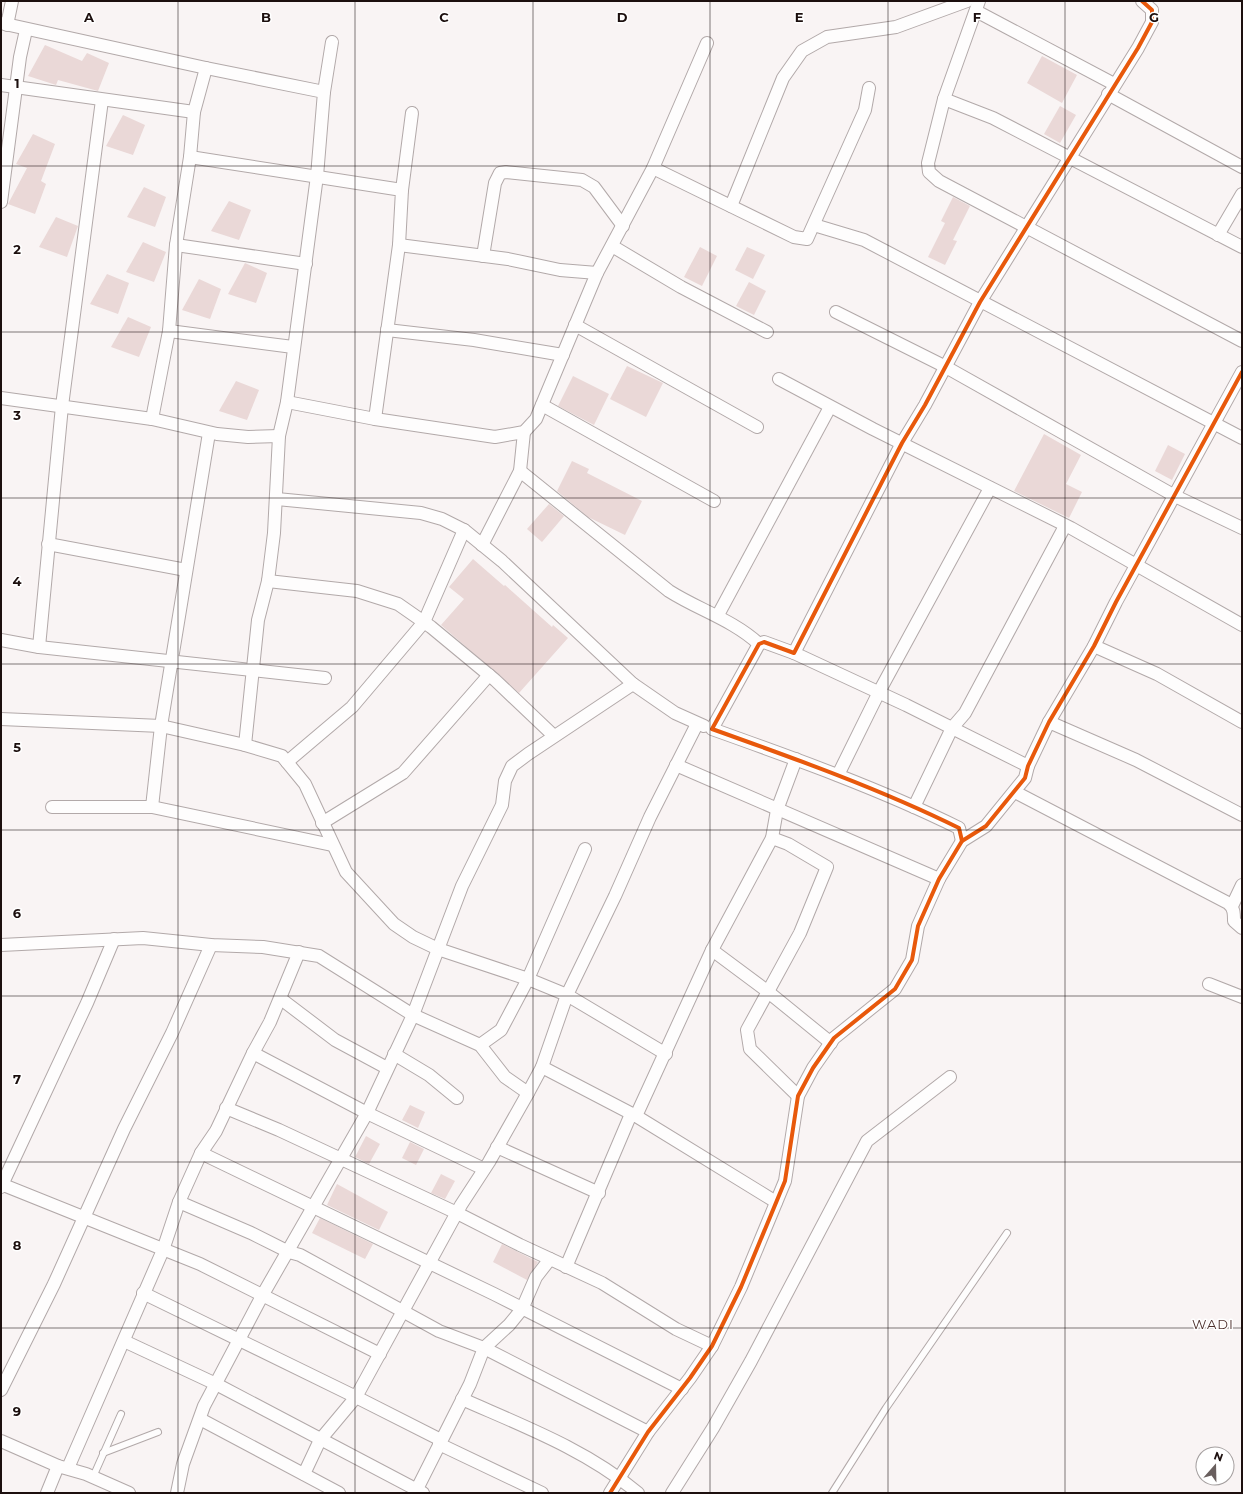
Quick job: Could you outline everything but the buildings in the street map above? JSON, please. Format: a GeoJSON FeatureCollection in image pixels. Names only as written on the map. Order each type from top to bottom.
{"type":"FeatureCollection","features":[{"type":"Feature","properties":{"kind":"street"},"geometry":{"type":"LineString","coordinates":[[12,1],[4,24],[26,30],[324,92]]}},
{"type":"Feature","properties":{"kind":"street"},"geometry":{"type":"LineString","coordinates":[[731,206],[783,78],[802,51],[828,37],[896,27],[967,1]]}},
{"type":"Feature","properties":{"kind":"street"},"geometry":{"type":"LineString","coordinates":[[794,653],[902,443],[925,405],[944,366],[980,302],[1152,22],[1152,10],[1142,1]]}},
{"type":"Feature","properties":{"kind":"street"},"geometry":{"type":"LineString","coordinates":[[1242,167],[1111,89],[977,6],[944,99],[928,163],[929,172],[939,181],[1242,340]]}},
{"type":"Feature","properties":{"kind":"street"},"geometry":{"type":"LineString","coordinates":[[1,202],[16,88],[26,30]]}},
{"type":"Feature","properties":{"kind":"street"},"geometry":{"type":"LineString","coordinates":[[245,745],[258,620],[268,581],[277,499],[279,436],[287,402],[293,347],[306,264],[317,176],[324,92],[332,42]]}},
{"type":"Feature","properties":{"kind":"street"},"geometry":{"type":"LineString","coordinates":[[482,544],[520,471],[524,432],[536,419],[597,273],[653,168],[707,43]]}},
{"type":"Feature","properties":{"kind":"street"},"geometry":{"type":"LineString","coordinates":[[152,419],[169,331],[176,245],[190,157],[194,112],[206,68]]}},
{"type":"Feature","properties":{"kind":"street"},"geometry":{"type":"LineString","coordinates":[[1,85],[194,112]]}},
{"type":"Feature","properties":{"kind":"street"},"geometry":{"type":"LineString","coordinates":[[653,168],[794,236],[806,239],[814,225],[865,110],[869,88]]}},
{"type":"Feature","properties":{"kind":"street"},"geometry":{"type":"LineString","coordinates":[[944,99],[993,118],[1242,247]]}},
{"type":"Feature","properties":{"kind":"street"},"geometry":{"type":"LineString","coordinates":[[39,647],[62,406],[102,100]]}},
{"type":"Feature","properties":{"kind":"street"},"geometry":{"type":"LineString","coordinates":[[375,419],[399,245],[402,190],[412,113]]}},
{"type":"Feature","properties":{"kind":"street"},"geometry":{"type":"LineString","coordinates":[[190,157],[402,190]]}},
{"type":"Feature","properties":{"kind":"street"},"geometry":{"type":"LineString","coordinates":[[483,256],[495,183],[500,173],[506,172],[582,180],[589,183],[594,187],[623,226]]}},
{"type":"Feature","properties":{"kind":"street"},"geometry":{"type":"LineString","coordinates":[[1218,235],[1242,194]]}},
{"type":"Feature","properties":{"kind":"street"},"geometry":{"type":"LineString","coordinates":[[814,225],[864,240],[1242,438]]}},
{"type":"Feature","properties":{"kind":"street"},"geometry":{"type":"LineString","coordinates":[[176,245],[306,264]]}},
{"type":"Feature","properties":{"kind":"street"},"geometry":{"type":"LineString","coordinates":[[399,245],[483,256],[560,270],[597,273]]}},
{"type":"Feature","properties":{"kind":"street"},"geometry":{"type":"LineString","coordinates":[[612,246],[680,287],[767,332]]}},
{"type":"Feature","properties":{"kind":"street"},"geometry":{"type":"LineString","coordinates":[[836,312],[944,366],[1175,496],[1242,528]]}},
{"type":"Feature","properties":{"kind":"street"},"geometry":{"type":"LineString","coordinates":[[575,325],[757,427]]}},
{"type":"Feature","properties":{"kind":"street"},"geometry":{"type":"LineString","coordinates":[[387,330],[474,340],[563,355]]}},
{"type":"Feature","properties":{"kind":"street"},"geometry":{"type":"LineString","coordinates":[[169,331],[293,347]]}},
{"type":"Feature","properties":{"kind":"street"},"geometry":{"type":"LineString","coordinates":[[610,1493],[648,1432],[682,1389],[712,1346],[741,1286],[784,1181],[798,1096],[813,1068],[831,1043],[895,989],[912,960],[918,926],[939,879],[962,840],[986,826],[1025,778],[1028,766],[1049,722],[1094,646],[1136,565],[1242,372]]}},
{"type":"Feature","properties":{"kind":"street"},"geometry":{"type":"LineString","coordinates":[[779,379],[830,407],[1065,526],[1242,625]]}},
{"type":"Feature","properties":{"kind":"street"},"geometry":{"type":"LineString","coordinates":[[1,398],[152,419],[209,433],[248,437],[279,436]]}},
{"type":"Feature","properties":{"kind":"street"},"geometry":{"type":"LineString","coordinates":[[287,402],[375,419],[495,437],[524,432]]}},
{"type":"Feature","properties":{"kind":"street"},"geometry":{"type":"LineString","coordinates":[[542,405],[714,501]]}},
{"type":"Feature","properties":{"kind":"street"},"geometry":{"type":"LineString","coordinates":[[718,615],[830,407]]}},
{"type":"Feature","properties":{"kind":"street"},"geometry":{"type":"LineString","coordinates":[[152,807],[161,726],[171,660],[209,433]]}},
{"type":"Feature","properties":{"kind":"street"},"geometry":{"type":"LineString","coordinates":[[520,471],[669,591],[691,604],[718,615],[745,631],[759,644]]}},
{"type":"Feature","properties":{"kind":"street"},"geometry":{"type":"LineString","coordinates":[[838,775],[879,692],[990,488]]}},
{"type":"Feature","properties":{"kind":"street"},"geometry":{"type":"LineString","coordinates":[[277,499],[421,513],[442,519],[464,530],[482,544],[633,684],[674,713],[697,724],[838,775],[914,807],[959,828],[962,840]]}},
{"type":"Feature","properties":{"kind":"street"},"geometry":{"type":"LineString","coordinates":[[914,807],[952,728],[965,713],[1065,526]]}},
{"type":"Feature","properties":{"kind":"street"},"geometry":{"type":"LineString","coordinates":[[287,762],[352,707],[424,622],[464,530]]}},
{"type":"Feature","properties":{"kind":"street"},"geometry":{"type":"LineString","coordinates":[[48,544],[186,570]]}},
{"type":"Feature","properties":{"kind":"street"},"geometry":{"type":"LineString","coordinates":[[268,581],[356,591],[378,596],[398,604],[424,622],[489,675],[554,736]]}},
{"type":"Feature","properties":{"kind":"street"},"geometry":{"type":"LineString","coordinates":[[1,640],[39,647],[171,660],[226,668],[252,669],[325,678]]}},
{"type":"Feature","properties":{"kind":"street"},"geometry":{"type":"LineString","coordinates":[[712,729],[759,644],[764,642],[794,653],[879,692],[1028,766]]}},
{"type":"Feature","properties":{"kind":"street"},"geometry":{"type":"LineString","coordinates":[[1094,646],[1156,674],[1242,722]]}},
{"type":"Feature","properties":{"kind":"street"},"geometry":{"type":"LineString","coordinates":[[322,823],[403,773],[489,675]]}},
{"type":"Feature","properties":{"kind":"street"},"geometry":{"type":"LineString","coordinates":[[177,1493],[183,1464],[200,1419],[216,1384],[240,1341],[262,1296],[367,1113],[413,1015],[462,886],[502,805],[505,781],[512,766],[554,736],[633,684]]}},
{"type":"Feature","properties":{"kind":"street"},"geometry":{"type":"LineString","coordinates":[[1,719],[161,726],[245,745],[282,756],[305,784],[332,845],[346,872],[394,924],[413,937],[438,949],[528,979],[567,995],[666,1054]]}},
{"type":"Feature","properties":{"kind":"street"},"geometry":{"type":"LineString","coordinates":[[1049,722],[1136,760],[1242,815]]}},
{"type":"Feature","properties":{"kind":"street"},"geometry":{"type":"LineString","coordinates":[[304,1474],[320,1440],[356,1397],[457,1212],[498,1147],[542,1067],[567,995],[615,896],[650,817],[697,724]]}},
{"type":"Feature","properties":{"kind":"street"},"geometry":{"type":"LineString","coordinates":[[566,1267],[633,1115],[666,1054],[712,950],[772,838],[777,810],[796,759]]}},
{"type":"Feature","properties":{"kind":"street"},"geometry":{"type":"LineString","coordinates":[[676,765],[939,879]]}},
{"type":"Feature","properties":{"kind":"street"},"geometry":{"type":"LineString","coordinates":[[1015,792],[1232,906]]}},
{"type":"Feature","properties":{"kind":"street"},"geometry":{"type":"LineString","coordinates":[[52,807],[152,807],[332,845]]}},
{"type":"Feature","properties":{"kind":"street"},"geometry":{"type":"LineString","coordinates":[[772,838],[788,844],[827,867],[800,933],[747,1030],[750,1049],[798,1096]]}},
{"type":"Feature","properties":{"kind":"street"},"geometry":{"type":"LineString","coordinates":[[480,1045],[501,1030],[528,979],[584,849]]}},
{"type":"Feature","properties":{"kind":"street"},"geometry":{"type":"LineString","coordinates":[[1242,885],[1232,906],[1234,921],[1242,928]]}},
{"type":"Feature","properties":{"kind":"street"},"geometry":{"type":"LineString","coordinates":[[1,945],[143,938],[212,945],[263,946],[319,956],[413,1015],[480,1045],[505,1077],[528,1093]]}},
{"type":"Feature","properties":{"kind":"street"},"geometry":{"type":"LineString","coordinates":[[114,939],[87,1003],[1,1185],[200,1264],[380,1354]]}},
{"type":"Feature","properties":{"kind":"street"},"geometry":{"type":"LineString","coordinates":[[1,1390],[54,1284],[83,1217],[212,945]]}},
{"type":"Feature","properties":{"kind":"street"},"geometry":{"type":"LineString","coordinates":[[712,950],[767,991],[831,1043]]}},
{"type":"Feature","properties":{"kind":"street"},"geometry":{"type":"LineString","coordinates":[[47,1493],[63,1467],[124,1340],[143,1293],[163,1250],[179,1202],[202,1153],[216,1131],[281,999],[299,952]]}},
{"type":"Feature","properties":{"kind":"street"},"geometry":{"type":"LineString","coordinates":[[1209,984],[1242,997]]}},
{"type":"Feature","properties":{"kind":"street"},"geometry":{"type":"LineString","coordinates":[[281,999],[335,1040],[387,1068]]}},
{"type":"Feature","properties":{"kind":"street"},"geometry":{"type":"LineString","coordinates":[[253,1054],[367,1113],[484,1169]]}},
{"type":"Feature","properties":{"kind":"street"},"geometry":{"type":"LineString","coordinates":[[394,1054],[429,1075],[457,1098]]}},
{"type":"Feature","properties":{"kind":"street"},"geometry":{"type":"LineString","coordinates":[[542,1067],[633,1115],[776,1202]]}},
{"type":"Feature","properties":{"kind":"street"},"geometry":{"type":"LineString","coordinates":[[672,1493],[713,1428],[751,1362],[867,1141],[950,1077]]}},
{"type":"Feature","properties":{"kind":"street"},"geometry":{"type":"LineString","coordinates":[[226,1108],[340,1158],[457,1212],[566,1267],[602,1283],[676,1329],[712,1346]]}},
{"type":"Feature","properties":{"kind":"street"},"geometry":{"type":"LineString","coordinates":[[498,1147],[599,1193]]}},
{"type":"Feature","properties":{"kind":"street"},"geometry":{"type":"LineString","coordinates":[[202,1153],[494,1294],[682,1389]]}},
{"type":"Feature","properties":{"kind":"street"},"geometry":{"type":"LineString","coordinates":[[179,1202],[251,1233],[288,1252],[300,1256],[439,1331],[484,1348],[648,1432]]}},
{"type":"Feature","properties":{"kind":"street"},"geometry":{"type":"LineString","coordinates":[[124,1340],[216,1384],[418,1492],[440,1442],[470,1384],[484,1348],[509,1325],[522,1309],[536,1277],[550,1259]]}},
{"type":"Feature","properties":{"kind":"street"},"geometry":{"type":"LineString","coordinates":[[143,1293],[356,1397],[440,1442],[542,1493]]}},
{"type":"Feature","properties":{"kind":"street"},"geometry":{"type":"LineString","coordinates":[[462,1399],[554,1440],[620,1477],[638,1493]]}},
{"type":"Feature","properties":{"kind":"street"},"geometry":{"type":"LineString","coordinates":[[200,1419],[304,1474],[326,1490],[340,1493]]}},
{"type":"Feature","properties":{"kind":"street"},"geometry":{"type":"LineString","coordinates":[[1,1441],[129,1493]]}},
{"type":"Feature","properties":{"kind":"lane"},"geometry":{"type":"LineString","coordinates":[[832,1493],[886,1408],[1007,1233]]}},
{"type":"Feature","properties":{"kind":"lane"},"geometry":{"type":"LineString","coordinates":[[92,1477],[121,1414]]}},
{"type":"Feature","properties":{"kind":"lane"},"geometry":{"type":"LineString","coordinates":[[103,1453],[158,1432]]}},
{"type":"Feature","properties":{"kind":"cycle path"},"geometry":{"type":"LineString","coordinates":[[962,841],[959,828],[899,800],[837,775],[712,729],[759,644],[764,642],[794,653],[902,443],[925,405],[980,302],[1138,48],[1152,22],[1152,10],[1142,1]]}},
{"type":"Feature","properties":{"kind":"cycle path"},"geometry":{"type":"LineString","coordinates":[[610,1493],[648,1432],[690,1378],[712,1346],[741,1287],[785,1181],[798,1096],[813,1068],[834,1038],[895,989],[912,960],[918,926],[939,879],[962,841],[986,826],[1025,778],[1028,766],[1049,722],[1094,646],[1116,602],[1242,372]]}},
{"type":"Feature","properties":{"kind":"district","name":"WADI"},"geometry":{"type":"Point","coordinates":[1213,1324]}}]}
